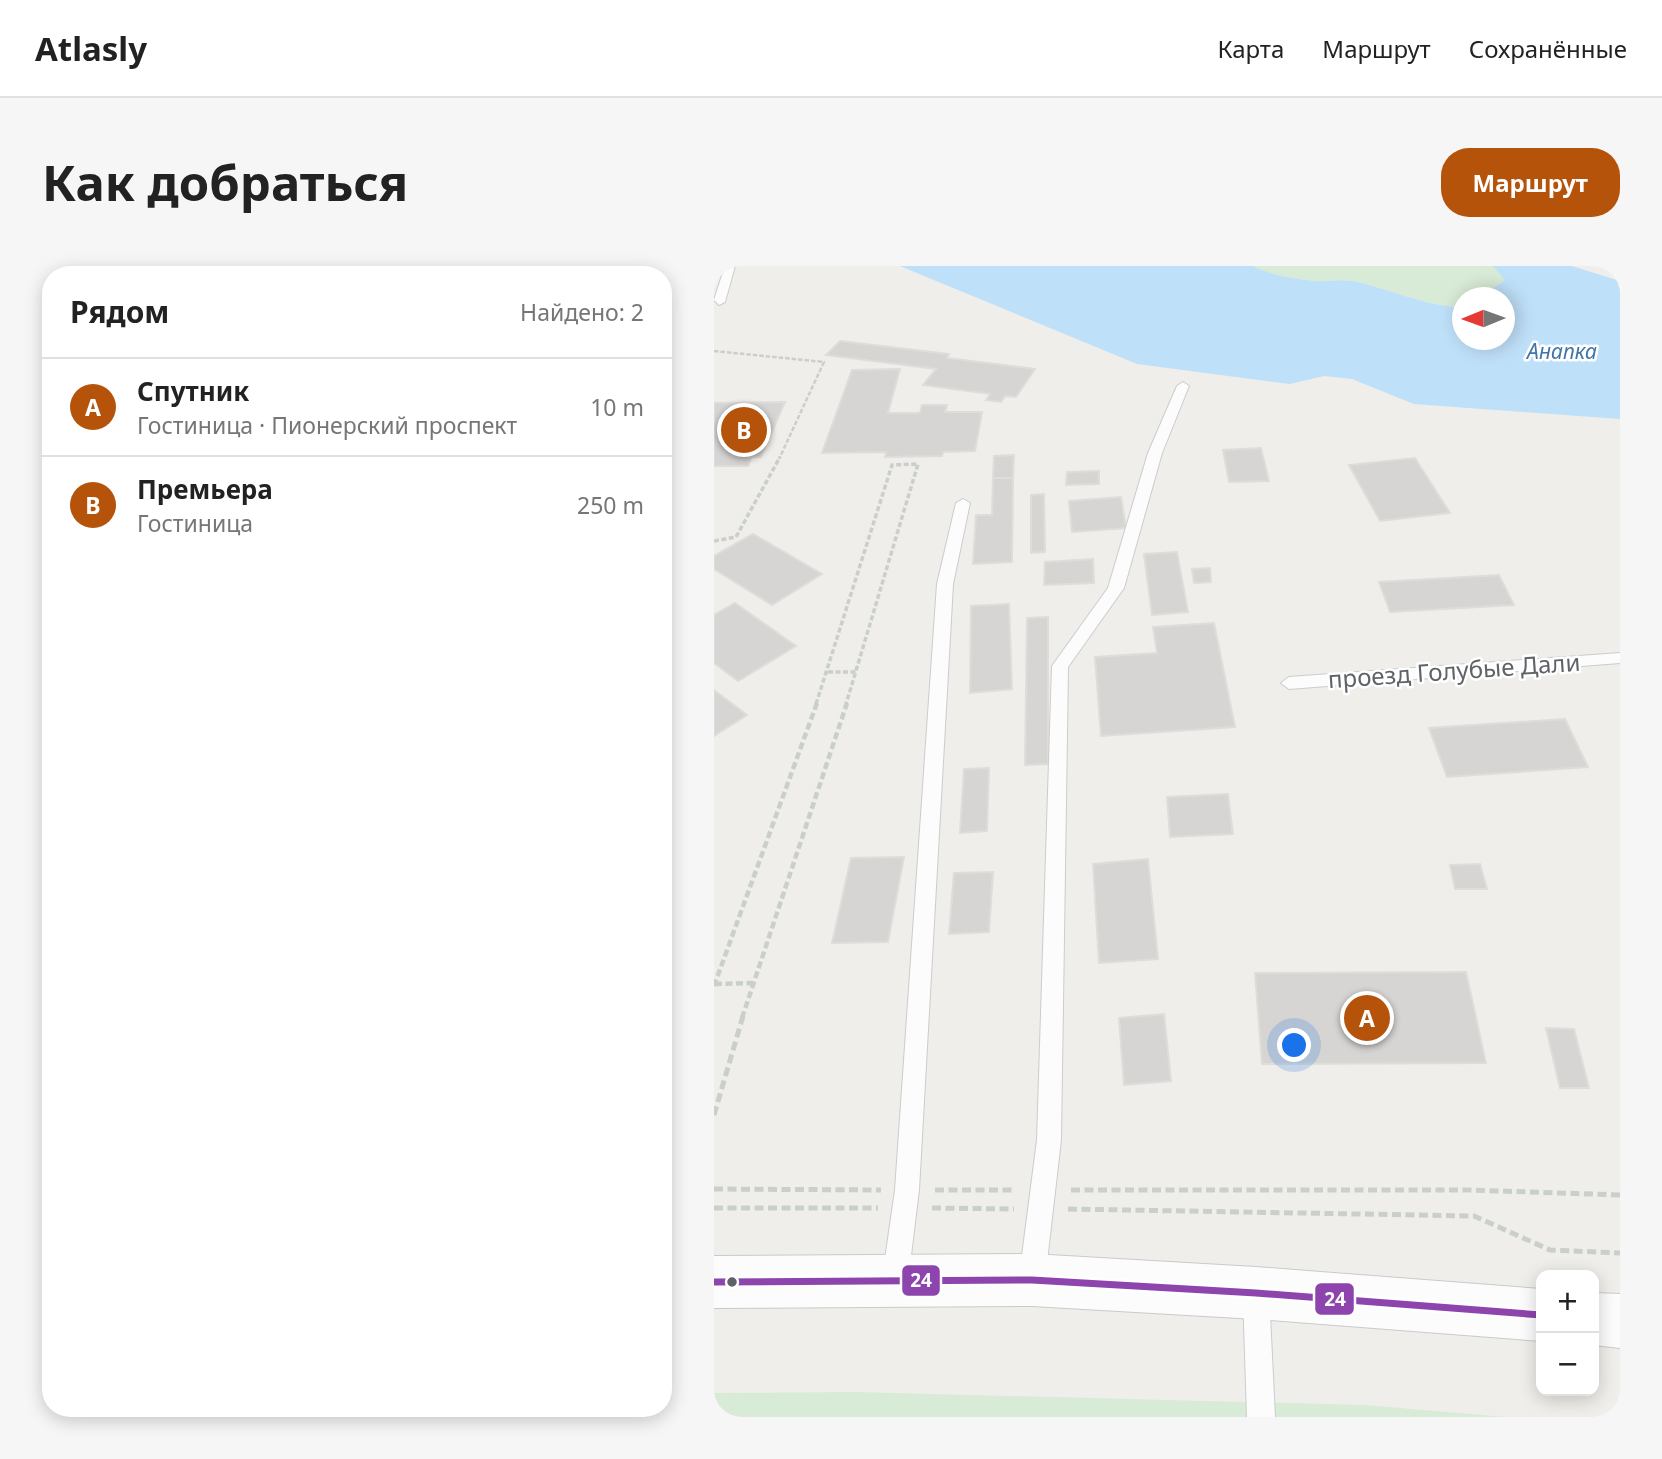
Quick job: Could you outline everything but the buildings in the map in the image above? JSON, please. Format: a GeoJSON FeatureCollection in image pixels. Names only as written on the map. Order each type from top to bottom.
{"type":"FeatureCollection","features":[{"type":"Feature","properties":{"kind":"street"},"geometry":{"type":"LineString","coordinates":[[714,1282],[1032,1280],[1256,1293],[1536,1315]]}},
{"type":"Feature","properties":{"kind":"street"},"geometry":{"type":"LineString","coordinates":[[1599,1319],[1620,1321]]}},
{"type":"Feature","properties":{"kind":"lane"},"geometry":{"type":"LineString","coordinates":[[719,302],[730,266]]}},
{"type":"Feature","properties":{"kind":"lane"},"geometry":{"type":"LineString","coordinates":[[1032,1280],[1049,1139],[1060,666],[1116,588],[1155,453],[1182,386]]}},
{"type":"Feature","properties":{"kind":"lane"},"geometry":{"type":"LineString","coordinates":[[895,1281],[906,1199],[946,584],[963,503]]}},
{"type":"Feature","properties":{"kind":"lane","name":"проезд Голубые Дали"},"geometry":{"type":"LineString","coordinates":[[1289,683],[1620,658]]}},
{"type":"Feature","properties":{"kind":"lane"},"geometry":{"type":"LineString","coordinates":[[1256,1293],[1261,1417]]}},
{"type":"Feature","properties":{"kind":"path"},"geometry":{"type":"LineString","coordinates":[[714,351],[824,362],[783,452],[736,537],[714,541]]}},
{"type":"Feature","properties":{"kind":"path"},"geometry":{"type":"LineString","coordinates":[[714,1115],[752,983],[857,672],[918,464],[892,465],[828,672],[714,985],[752,983]]}},
{"type":"Feature","properties":{"kind":"path"},"geometry":{"type":"LineString","coordinates":[[828,672],[857,672]]}},
{"type":"Feature","properties":{"kind":"path"},"geometry":{"type":"LineString","coordinates":[[714,1189],[906,1199],[1042,1199],[1475,1216],[1550,1250],[1620,1253]]}},
{"type":"Feature","properties":{"kind":"path"},"geometry":{"type":"LineString","coordinates":[[714,1208],[906,1199],[1042,1199],[1470,1190],[1620,1195]]}},
{"type":"Feature","properties":{"kind":"green space"},"geometry":{"type":"Polygon","coordinates":[[[1253,266],[1495,266],[1505,280],[1494,287],[1452,287],[1452,306],[1353,281],[1299,279],[1253,266]]]}},
{"type":"Feature","properties":{"kind":"green space"},"geometry":{"type":"Polygon","coordinates":[[[855,1392],[1365,1405],[1505,1417],[714,1417],[714,1393],[855,1392]]]}},
{"type":"Feature","properties":{"kind":"water","name":"Анапка"},"geometry":{"type":"Polygon","coordinates":[[[900,266],[1253,266],[1299,279],[1353,281],[1452,306],[1452,350],[1515,350],[1515,287],[1494,287],[1505,280],[1493,266],[1572,266],[1620,281],[1620,419],[1414,404],[1352,379],[1324,376],[1290,384],[1137,364],[900,266]]]}},
{"type":"Feature","properties":{"kind":"transit line","name":"24"},"geometry":{"type":"LineString","coordinates":[[714,1282],[1032,1280],[1256,1293],[1536,1315]]}},
{"type":"Feature","properties":{"kind":"place","name":"Премьера"},"geometry":{"type":"Point","coordinates":[744,430]}},
{"type":"Feature","properties":{"kind":"place","name":"Спутник"},"geometry":{"type":"Point","coordinates":[1367,1018]}}]}
